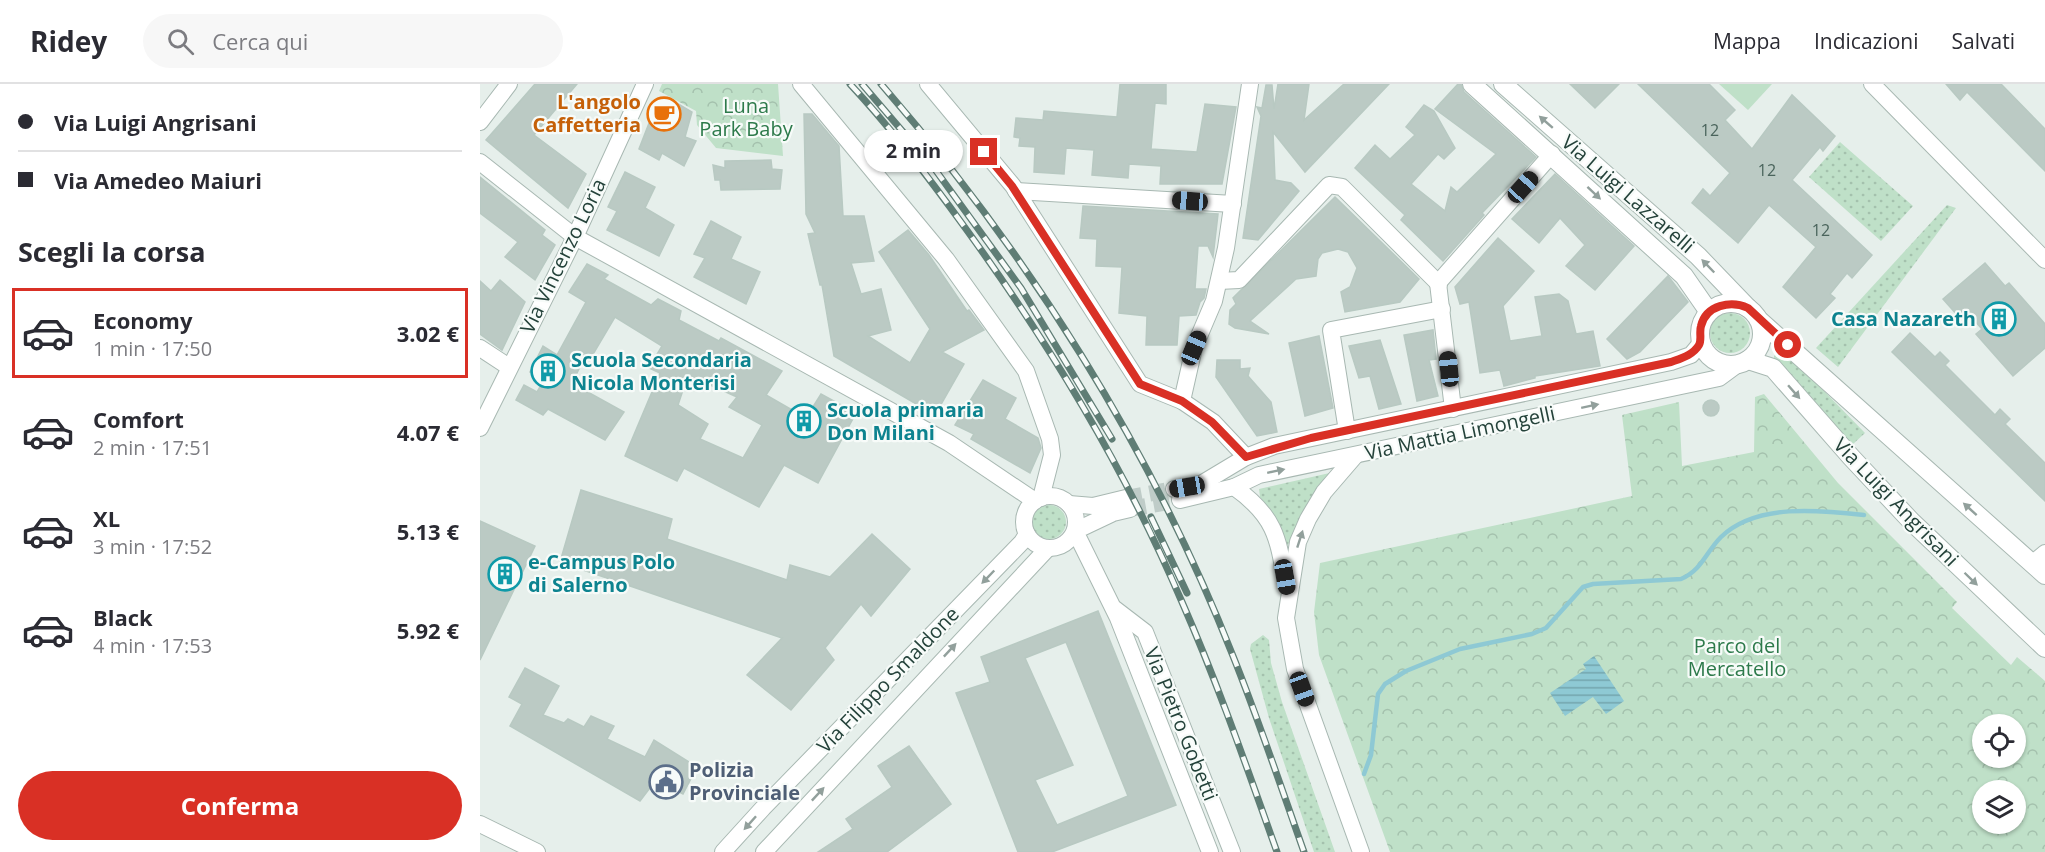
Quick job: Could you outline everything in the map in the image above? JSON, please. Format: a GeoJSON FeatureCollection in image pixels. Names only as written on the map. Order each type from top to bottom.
{"type":"FeatureCollection","features":[{"type":"Feature","properties":{"kind":"street"},"geometry":{"type":"LineString","coordinates":[[480,122],[509,84]]}},
{"type":"Feature","properties":{"kind":"street","name":"Via Vincenzo Loria"},"geometry":{"type":"LineString","coordinates":[[480,428],[575,237],[645,84]]}},
{"type":"Feature","properties":{"kind":"street"},"geometry":{"type":"LineString","coordinates":[[801,84],[946,259],[1026,371],[1050,440],[1052,455],[1038,499]]}},
{"type":"Feature","properties":{"kind":"street"},"geometry":{"type":"LineString","coordinates":[[928,84],[1016,191],[1140,384],[1182,401],[1212,422],[1246,457]]}},
{"type":"Feature","properties":{"kind":"street"},"geometry":{"type":"LineString","coordinates":[[1182,401],[1194,348],[1214,301],[1219,281],[1233,204],[1250,84]]}},
{"type":"Feature","properties":{"kind":"street","name":"Via Luigi Lazzarelli"},"geometry":{"type":"LineString","coordinates":[[1472,84],[1552,154],[1684,276],[1709,312]]}},
{"type":"Feature","properties":{"kind":"street","name":"Via Luigi Lazzarelli"},"geometry":{"type":"LineString","coordinates":[[1503,84],[1698,256],[1754,314]]}},
{"type":"Feature","properties":{"kind":"street"},"geometry":{"type":"LineString","coordinates":[[1872,84],[2045,260]]}},
{"type":"Feature","properties":{"kind":"street"},"geometry":{"type":"LineString","coordinates":[[1439,284],[1552,154]]}},
{"type":"Feature","properties":{"kind":"street"},"geometry":{"type":"LineString","coordinates":[[480,162],[575,237],[949,443],[1038,499]]}},
{"type":"Feature","properties":{"kind":"street"},"geometry":{"type":"LineString","coordinates":[[1219,281],[1239,280],[1329,186],[1342,187],[1439,284],[1453,409]]}},
{"type":"Feature","properties":{"kind":"street"},"geometry":{"type":"LineString","coordinates":[[1016,191],[1233,204]]}},
{"type":"Feature","properties":{"kind":"street"},"geometry":{"type":"LineString","coordinates":[[1724,304],[1740,305],[1754,314],[1762,336],[1759,347],[1743,362],[1728,365],[1710,358],[1701,343],[1701,326],[1709,312],[1724,304]]}},
{"type":"Feature","properties":{"kind":"street"},"geometry":{"type":"LineString","coordinates":[[1347,431],[1331,330],[1443,309]]}},
{"type":"Feature","properties":{"kind":"street","name":"Via Luigi Angrisani"},"geometry":{"type":"LineString","coordinates":[[1754,314],[2041,564]]}},
{"type":"Feature","properties":{"kind":"street","name":"Via Mattia Limongelli"},"geometry":{"type":"LineString","coordinates":[[1701,343],[1690,355],[1671,362],[1274,447],[1246,457],[1201,484],[1177,495],[1234,487],[1259,475],[1719,378],[1743,362]]}},
{"type":"Feature","properties":{"kind":"street"},"geometry":{"type":"LineString","coordinates":[[480,348],[509,367]]}},
{"type":"Feature","properties":{"kind":"street","name":"Via Luigi Angrisani"},"geometry":{"type":"LineString","coordinates":[[1743,362],[1773,368],[1851,458],[1911,521],[2045,648]]}},
{"type":"Feature","properties":{"kind":"street"},"geometry":{"type":"LineString","coordinates":[[1355,456],[1324,492],[1298,542],[1286,618],[1294,669],[1362,852]]}},
{"type":"Feature","properties":{"kind":"street"},"geometry":{"type":"LineString","coordinates":[[1234,487],[1252,501],[1279,538],[1288,597]]}},
{"type":"Feature","properties":{"kind":"street"},"geometry":{"type":"LineString","coordinates":[[1051,496],[1069,504],[1093,506],[1128,503],[1113,513],[1075,531],[1064,544],[1048,548],[1040,546],[1027,534],[1024,519],[1030,506],[1038,499],[1051,496]]}},
{"type":"Feature","properties":{"kind":"street"},"geometry":{"type":"LineString","coordinates":[[1069,504],[1075,516],[1075,531]]}},
{"type":"Feature","properties":{"kind":"street","name":"Via Pietro Gobetti"},"geometry":{"type":"LineString","coordinates":[[1075,531],[1114,609],[1210,852]]}},
{"type":"Feature","properties":{"kind":"street","name":"Via Filippo Smaldone"},"geometry":{"type":"LineString","coordinates":[[723,852],[1022,542],[1027,534]]}},
{"type":"Feature","properties":{"kind":"street","name":"Via Filippo Smaldone"},"geometry":{"type":"LineString","coordinates":[[764,852],[1037,556],[1048,548]]}},
{"type":"Feature","properties":{"kind":"street","name":"Via Pietro Gobetti"},"geometry":{"type":"LineString","coordinates":[[1114,609],[1145,632],[1232,852]]}},
{"type":"Feature","properties":{"kind":"street"},"geometry":{"type":"LineString","coordinates":[[1188,799],[1208,791]]}},
{"type":"Feature","properties":{"kind":"street"},"geometry":{"type":"LineString","coordinates":[[480,824],[537,852]]}},
{"type":"Feature","properties":{"kind":"green space","name":"Luna Park Baby"},"geometry":{"type":"Polygon","coordinates":[[[662,84],[778,84],[783,156],[716,148],[697,125],[696,111],[659,91],[662,84]]]}},
{"type":"Feature","properties":{"kind":"green space"},"geometry":{"type":"Polygon","coordinates":[[[1719,84],[1772,84],[1748,110],[1719,84]]]}},
{"type":"Feature","properties":{"kind":"green space"},"geometry":{"type":"Polygon","coordinates":[[[1840,142],[1913,206],[1881,241],[1809,177],[1840,142]]]}},
{"type":"Feature","properties":{"kind":"green space"},"geometry":{"type":"Polygon","coordinates":[[[1947,205],[1956,208],[1838,367],[1816,348],[1947,205]]]}},
{"type":"Feature","properties":{"kind":"green space"},"geometry":{"type":"Polygon","coordinates":[[[1730,313],[1738,314],[1744,319],[1749,325],[1749,341],[1744,347],[1738,352],[1730,353],[1722,352],[1716,347],[1711,341],[1710,333],[1711,325],[1716,319],[1722,314],[1730,313]]]}},
{"type":"Feature","properties":{"kind":"green space"},"geometry":{"type":"Polygon","coordinates":[[[1780,349],[1785,351],[1865,433],[1852,445],[1775,361],[1774,356],[1780,349]]]}},
{"type":"Feature","properties":{"kind":"green space","name":"Parco del Mercatello"},"geometry":{"type":"Polygon","coordinates":[[[1764,394],[1838,483],[1957,602],[1952,608],[2011,665],[2017,657],[2045,681],[2045,852],[1390,852],[1319,655],[1314,612],[1320,563],[1632,496],[1622,415],[1679,402],[1682,466],[1754,452],[1755,397],[1764,394]]]}},
{"type":"Feature","properties":{"kind":"green space"},"geometry":{"type":"Polygon","coordinates":[[[1334,472],[1287,546],[1280,526],[1260,497],[1259,489],[1334,472]]]}},
{"type":"Feature","properties":{"kind":"green space"},"geometry":{"type":"Polygon","coordinates":[[[1049,505],[1061,510],[1066,522],[1061,534],[1049,539],[1037,534],[1032,522],[1037,510],[1049,505]]]}},
{"type":"Feature","properties":{"kind":"green space"},"geometry":{"type":"Polygon","coordinates":[[[1263,635],[1269,640],[1271,663],[1282,702],[1335,852],[1314,852],[1269,718],[1250,649],[1251,644],[1263,635]]]}},
{"type":"Feature","properties":{"kind":"water"},"geometry":{"type":"Polygon","coordinates":[[[1594,656],[1624,701],[1606,714],[1593,697],[1565,716],[1550,693],[1586,669],[1583,664],[1594,656]]]}},
{"type":"Feature","properties":{"kind":"building"},"geometry":{"type":"Polygon","coordinates":[[[535,84],[577,84],[534,135],[586,174],[568,208],[486,140],[535,84]]]}},
{"type":"Feature","properties":{"kind":"building"},"geometry":{"type":"Polygon","coordinates":[[[1120,84],[1166,84],[1166,104],[1155,103],[1151,149],[1197,152],[1205,104],[1236,107],[1222,184],[1160,184],[1161,166],[1129,164],[1128,178],[1092,175],[1094,150],[1066,148],[1064,174],[1034,172],[1035,147],[1019,146],[1020,138],[1014,137],[1016,118],[1043,120],[1044,111],[1117,117],[1120,84]]]}},
{"type":"Feature","properties":{"kind":"building"},"geometry":{"type":"Polygon","coordinates":[[[1278,84],[1309,84],[1304,120],[1344,84],[1389,84],[1305,172],[1273,132],[1275,180],[1291,183],[1299,191],[1258,240],[1243,238],[1261,116],[1257,107],[1262,108],[1266,85],[1272,85],[1274,109],[1278,84]]]}},
{"type":"Feature","properties":{"kind":"building"},"geometry":{"type":"Polygon","coordinates":[[[1458,84],[1461,84],[1464,92],[1536,157],[1482,213],[1484,215],[1443,261],[1401,220],[1405,215],[1355,168],[1375,145],[1390,159],[1415,135],[1406,127],[1424,105],[1434,111],[1455,148],[1444,159],[1438,154],[1411,184],[1445,211],[1451,187],[1457,192],[1496,154],[1435,109],[1458,84]]]}},
{"type":"Feature","properties":{"kind":"building"},"geometry":{"type":"Polygon","coordinates":[[[1570,84],[1619,84],[1595,108],[1570,84]]]}},
{"type":"Feature","properties":{"kind":"building"},"geometry":{"type":"Polygon","coordinates":[[[1638,84],[1709,84],[1735,110],[1725,120],[1752,149],[1792,95],[1835,136],[1823,151],[1820,147],[1792,180],[1872,255],[1852,278],[1847,273],[1830,294],[1835,298],[1816,318],[1783,287],[1816,247],[1769,205],[1738,243],[1692,203],[1703,189],[1710,196],[1730,173],[1638,84]]]}},
{"type":"Feature","properties":{"kind":"building"},"geometry":{"type":"Polygon","coordinates":[[[1946,84],[2001,84],[2045,129],[2045,171],[1967,92],[1960,100],[1946,84]]]}},
{"type":"Feature","properties":{"kind":"building"},"geometry":{"type":"Polygon","coordinates":[[[668,98],[692,112],[685,137],[696,141],[684,166],[662,153],[659,160],[639,149],[653,113],[659,117],[668,98]]]}},
{"type":"Feature","properties":{"kind":"building"},"geometry":{"type":"Polygon","coordinates":[[[804,114],[812,114],[839,146],[843,216],[864,216],[874,261],[851,263],[861,294],[881,289],[891,330],[868,336],[910,363],[930,329],[879,252],[908,230],[929,255],[967,311],[969,310],[984,330],[942,352],[964,364],[935,415],[834,356],[822,285],[820,285],[808,234],[815,233],[806,214],[804,114]]]}},
{"type":"Feature","properties":{"kind":"building"},"geometry":{"type":"Polygon","coordinates":[[[771,160],[772,169],[782,170],[780,189],[721,190],[720,180],[715,180],[713,165],[725,168],[725,161],[771,160]]]}},
{"type":"Feature","properties":{"kind":"building"},"geometry":{"type":"Polygon","coordinates":[[[625,172],[655,187],[645,208],[674,225],[659,256],[607,230],[617,211],[608,207],[625,172]]]}},
{"type":"Feature","properties":{"kind":"building"},"geometry":{"type":"Polygon","coordinates":[[[1555,174],[1634,246],[1595,290],[1566,266],[1585,245],[1560,218],[1539,243],[1512,219],[1555,174]]]}},
{"type":"Feature","properties":{"kind":"building"},"geometry":{"type":"Polygon","coordinates":[[[480,177],[545,230],[542,235],[555,245],[535,280],[505,257],[518,242],[480,213],[480,177]]]}},
{"type":"Feature","properties":{"kind":"building"},"geometry":{"type":"Polygon","coordinates":[[[1335,197],[1419,279],[1400,302],[1345,312],[1341,292],[1350,287],[1357,268],[1348,252],[1338,249],[1322,253],[1318,259],[1316,276],[1296,279],[1250,321],[1269,334],[1235,328],[1229,324],[1230,310],[1236,304],[1233,298],[1335,197]]]}},
{"type":"Feature","properties":{"kind":"building"},"geometry":{"type":"Polygon","coordinates":[[[1083,206],[1218,214],[1213,257],[1208,246],[1198,246],[1195,289],[1206,289],[1204,298],[1200,302],[1196,315],[1179,316],[1177,345],[1146,345],[1147,316],[1119,313],[1122,267],[1096,266],[1097,239],[1080,238],[1083,206]]]}},
{"type":"Feature","properties":{"kind":"building"},"geometry":{"type":"Polygon","coordinates":[[[711,221],[741,237],[731,259],[760,272],[746,304],[694,277],[705,258],[694,254],[711,221]]]}},
{"type":"Feature","properties":{"kind":"building"},"geometry":{"type":"Polygon","coordinates":[[[1498,238],[1534,271],[1503,306],[1510,341],[1542,336],[1535,297],[1559,294],[1568,301],[1576,334],[1593,331],[1600,366],[1535,376],[1535,378],[1504,386],[1500,370],[1480,373],[1469,302],[1460,304],[1455,287],[1498,238]]]}},
{"type":"Feature","properties":{"kind":"building","name":"Casa Nazareth"},"geometry":{"type":"Polygon","coordinates":[[[1985,263],[2005,286],[2009,283],[2045,324],[2045,348],[2013,376],[1976,334],[1982,329],[1965,310],[1958,316],[1943,299],[1985,263]]]}},
{"type":"Feature","properties":{"kind":"building"},"geometry":{"type":"Polygon","coordinates":[[[587,264],[608,275],[604,279],[651,305],[658,299],[681,311],[679,320],[719,341],[721,338],[782,371],[766,395],[806,418],[821,394],[856,413],[818,483],[784,465],[759,507],[684,468],[677,481],[625,456],[660,373],[649,368],[662,346],[615,317],[592,356],[587,353],[573,381],[575,385],[624,412],[605,440],[548,409],[543,415],[516,400],[524,385],[537,392],[543,382],[530,372],[543,346],[557,355],[586,302],[569,292],[587,264]],[[688,375],[678,405],[708,424],[700,439],[743,458],[762,425],[729,407],[737,397],[688,375]]]}},
{"type":"Feature","properties":{"kind":"building"},"geometry":{"type":"Polygon","coordinates":[[[1668,276],[1688,302],[1640,352],[1627,359],[1607,339],[1668,276]]]}},
{"type":"Feature","properties":{"kind":"building"},"geometry":{"type":"Polygon","coordinates":[[[500,280],[525,302],[502,350],[480,334],[480,281],[491,291],[500,280]]]}},
{"type":"Feature","properties":{"kind":"building"},"geometry":{"type":"Polygon","coordinates":[[[1433,330],[1436,359],[1429,360],[1438,396],[1417,401],[1404,335],[1433,330]]]}},
{"type":"Feature","properties":{"kind":"building"},"geometry":{"type":"Polygon","coordinates":[[[1910,333],[1935,357],[1940,352],[1949,361],[1945,365],[1995,415],[2000,409],[2010,419],[2005,424],[2045,463],[2045,501],[1892,352],[1910,333]]]}},
{"type":"Feature","properties":{"kind":"building"},"geometry":{"type":"Polygon","coordinates":[[[1319,336],[1333,408],[1305,416],[1289,343],[1319,336]]]}},
{"type":"Feature","properties":{"kind":"building"},"geometry":{"type":"Polygon","coordinates":[[[1380,340],[1401,404],[1379,409],[1370,376],[1359,378],[1349,346],[1380,340]]]}},
{"type":"Feature","properties":{"kind":"building"},"geometry":{"type":"Polygon","coordinates":[[[1217,360],[1240,360],[1240,369],[1250,368],[1248,376],[1271,402],[1277,432],[1257,436],[1216,377],[1217,360]]]}},
{"type":"Feature","properties":{"kind":"building"},"geometry":{"type":"Polygon","coordinates":[[[983,380],[1016,398],[1005,419],[1038,438],[1041,448],[1030,473],[971,439],[974,434],[955,425],[983,380]]]}},
{"type":"Feature","properties":{"kind":"building"},"geometry":{"type":"Polygon","coordinates":[[[1711,400],[1717,402],[1719,408],[1717,414],[1711,416],[1705,414],[1703,408],[1705,402],[1711,400]]]}},
{"type":"Feature","properties":{"kind":"building"},"geometry":{"type":"Polygon","coordinates":[[[581,490],[672,519],[667,539],[787,580],[790,565],[830,577],[872,534],[910,569],[871,616],[861,604],[825,648],[834,660],[791,710],[747,675],[782,638],[560,562],[581,490]]]}},
{"type":"Feature","properties":{"kind":"building","name":"e-Campus Polo di Salerno"},"geometry":{"type":"Polygon","coordinates":[[[480,521],[535,546],[480,660],[480,521]]]}},
{"type":"Feature","properties":{"kind":"building"},"geometry":{"type":"Polygon","coordinates":[[[1098,611],[1176,805],[1052,852],[1018,852],[956,693],[990,682],[981,657],[1098,611]],[[1066,642],[1025,658],[1073,765],[1035,780],[1057,825],[1128,796],[1066,642]]]}},
{"type":"Feature","properties":{"kind":"building"},"geometry":{"type":"Polygon","coordinates":[[[525,668],[559,686],[543,715],[564,723],[568,719],[584,727],[591,716],[614,726],[607,739],[645,757],[654,740],[697,767],[683,794],[656,780],[640,801],[510,726],[522,704],[509,697],[525,668]]]}},
{"type":"Feature","properties":{"kind":"building"},"geometry":{"type":"Polygon","coordinates":[[[909,746],[951,804],[887,852],[818,852],[853,829],[846,819],[892,787],[878,766],[909,746]]]}},
{"type":"Feature","properties":{"kind":"waterway"},"geometry":{"type":"LineString","coordinates":[[1364,774],[1371,755],[1378,694],[1385,684],[1406,671],[1460,649],[1532,634],[1546,628],[1583,587],[1593,584],[1681,579],[1699,566],[1721,537],[1735,526],[1752,519],[1789,511],[1864,515]]}},
{"type":"Feature","properties":{"kind":"tunnel"},"geometry":{"type":"LineString","coordinates":[[1126,498],[1174,489]]}},
{"type":"Feature","properties":{"kind":"tunnel"},"geometry":{"type":"LineString","coordinates":[[1130,509],[1180,500]]}},
{"type":"Feature","properties":{"kind":"railway"},"geometry":{"type":"LineString","coordinates":[[850,84],[911,155],[997,273],[1057,363],[1111,456],[1160,553],[1208,664],[1277,852]]}},
{"type":"Feature","properties":{"kind":"railway"},"geometry":{"type":"LineString","coordinates":[[862,84],[934,168],[1021,288],[1112,439]]}},
{"type":"Feature","properties":{"kind":"railway"},"geometry":{"type":"LineString","coordinates":[[881,84],[986,215],[1035,284],[1081,355],[1124,428],[1164,503],[1233,656],[1304,852]]}},
{"type":"Feature","properties":{"kind":"railway"},"geometry":{"type":"LineString","coordinates":[[1151,517],[1187,593]]}},
{"type":"Feature","properties":{"kind":"place","name":"L'angolo Caffetteria"},"geometry":{"type":"Point","coordinates":[664,114]}},
{"type":"Feature","properties":{"kind":"place","name":"Casa Nazareth"},"geometry":{"type":"Point","coordinates":[1999,319]}},
{"type":"Feature","properties":{"kind":"place","name":"Scuola Secondaria Nicola Monterisi"},"geometry":{"type":"Point","coordinates":[548,371]}},
{"type":"Feature","properties":{"kind":"place","name":"Scuola primaria Don Milani"},"geometry":{"type":"Point","coordinates":[804,421]}},
{"type":"Feature","properties":{"kind":"place","name":"e-Campus Polo di Salerno"},"geometry":{"type":"Point","coordinates":[505,574]}},
{"type":"Feature","properties":{"kind":"place","name":"Polizia Provinciale"},"geometry":{"type":"Point","coordinates":[666,782]}},
{"type":"Feature","properties":{"kind":"route"},"geometry":{"type":"LineString","coordinates":[[984,152],[1012,186],[1140,384],[1182,401],[1212,422],[1246,457],[1311,438],[1671,362],[1690,355],[1701,343],[1700,334],[1704,318],[1709,312],[1724,304],[1732,303],[1748,308],[1788,345]]}}]}
